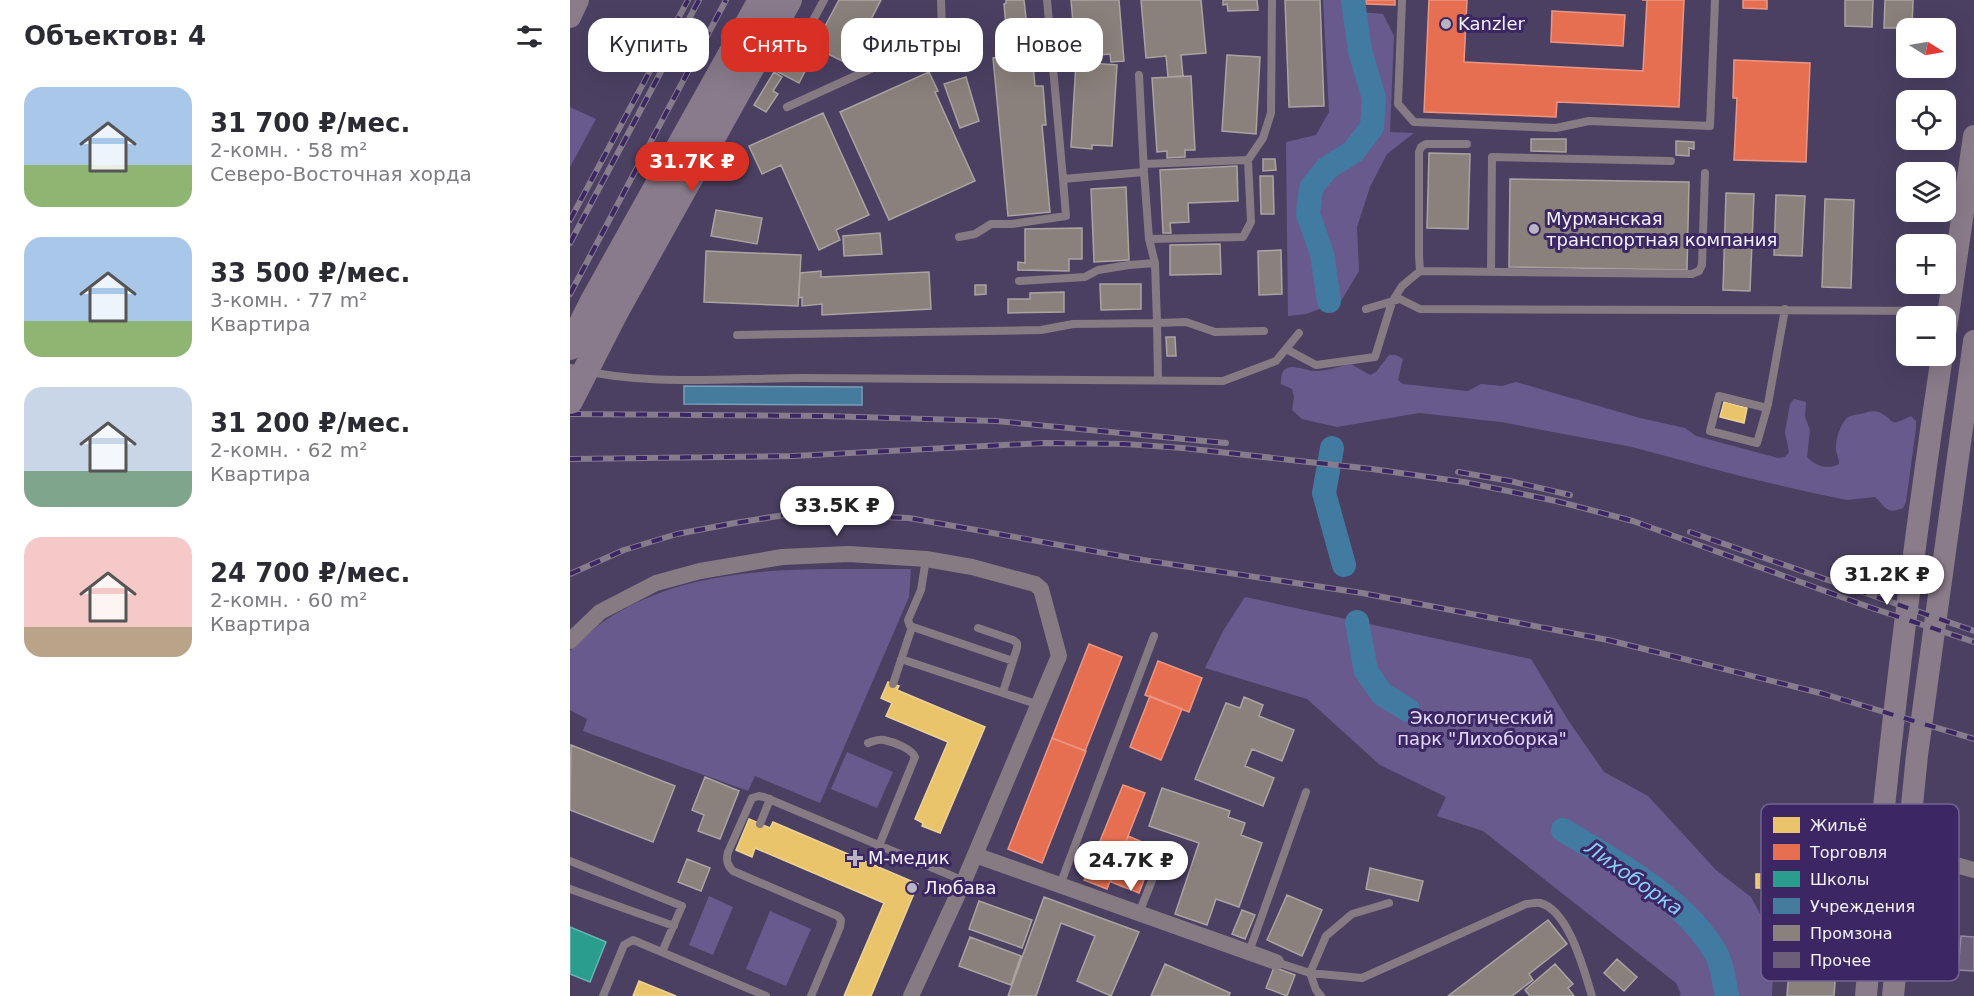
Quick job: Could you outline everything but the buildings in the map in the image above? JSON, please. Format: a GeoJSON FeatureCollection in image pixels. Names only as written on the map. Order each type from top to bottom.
{"type":"FeatureCollection","features":[{"type":"Feature","properties":{"kind":"main road"},"geometry":{"type":"LineString","coordinates":[[570,16],[578,0]]}},
{"type":"Feature","properties":{"kind":"main road"},"geometry":{"type":"LineString","coordinates":[[570,347],[593,301],[761,0]]}},
{"type":"Feature","properties":{"kind":"main road"},"geometry":{"type":"LineString","coordinates":[[570,362],[589,336],[776,0]]}},
{"type":"Feature","properties":{"kind":"main road"},"geometry":{"type":"LineString","coordinates":[[570,401],[615,313],[789,0]]}},
{"type":"Feature","properties":{"kind":"main road"},"geometry":{"type":"LineString","coordinates":[[1949,306],[1974,136]]}},
{"type":"Feature","properties":{"kind":"main road"},"geometry":{"type":"LineString","coordinates":[[1913,804],[1919,743],[1974,341]]}},
{"type":"Feature","properties":{"kind":"main road"},"geometry":{"type":"LineString","coordinates":[[1884,804],[1923,483],[1941,366]]}},
{"type":"Feature","properties":{"kind":"main road"},"geometry":{"type":"LineString","coordinates":[[1866,996],[1867,981]]}},
{"type":"Feature","properties":{"kind":"main road"},"geometry":{"type":"LineString","coordinates":[[1893,996],[1895,981]]}},
{"type":"Feature","properties":{"kind":"street"},"geometry":{"type":"LineString","coordinates":[[570,641],[600,612],[656,583],[700,572],[782,557],[849,554],[926,559],[972,567],[1035,584],[1041,589],[1059,656],[915,995]]}},
{"type":"Feature","properties":{"kind":"street"},"geometry":{"type":"LineString","coordinates":[[975,855],[1276,962]]}},
{"type":"Feature","properties":{"kind":"street"},"geometry":{"type":"LineString","coordinates":[[1959,866],[1974,870]]}},
{"type":"Feature","properties":{"kind":"lane"},"geometry":{"type":"LineString","coordinates":[[815,18],[824,0]]}},
{"type":"Feature","properties":{"kind":"lane"},"geometry":{"type":"LineString","coordinates":[[787,107],[932,41],[942,30],[941,0]]}},
{"type":"Feature","properties":{"kind":"lane"},"geometry":{"type":"LineString","coordinates":[[959,237],[975,234],[991,224],[1012,224],[1065,216],[1047,0]]}},
{"type":"Feature","properties":{"kind":"lane"},"geometry":{"type":"LineString","coordinates":[[1149,239],[1243,237],[1251,222],[1248,160],[1263,138],[1271,113],[1272,0]]}},
{"type":"Feature","properties":{"kind":"lane"},"geometry":{"type":"LineString","coordinates":[[1402,0],[1398,104],[1414,122],[1556,128],[1589,121],[1710,126],[1715,0]]}},
{"type":"Feature","properties":{"kind":"lane"},"geometry":{"type":"LineString","coordinates":[[1139,75],[1149,239],[1155,263],[1158,380]]}},
{"type":"Feature","properties":{"kind":"lane"},"geometry":{"type":"LineString","coordinates":[[1420,271],[1419,152],[1426,144],[1467,144]]}},
{"type":"Feature","properties":{"kind":"lane"},"geometry":{"type":"LineString","coordinates":[[1491,271],[1492,158],[1671,161]]}},
{"type":"Feature","properties":{"kind":"lane"},"geometry":{"type":"LineString","coordinates":[[1063,179],[1144,168],[1248,160]]}},
{"type":"Feature","properties":{"kind":"lane"},"geometry":{"type":"LineString","coordinates":[[1286,349],[1316,365],[1375,357],[1392,302],[1402,286],[1420,271],[1692,274],[1699,271],[1702,265],[1705,173]]}},
{"type":"Feature","properties":{"kind":"lane"},"geometry":{"type":"LineString","coordinates":[[1019,281],[1085,277],[1098,270],[1155,263]]}},
{"type":"Feature","properties":{"kind":"lane"},"geometry":{"type":"LineString","coordinates":[[1366,309],[1401,299],[1420,309],[1785,309],[1896,317]]}},
{"type":"Feature","properties":{"kind":"lane"},"geometry":{"type":"LineString","coordinates":[[1767,408],[1719,396],[1710,431],[1758,443],[1767,408],[1785,309]]}},
{"type":"Feature","properties":{"kind":"lane"},"geometry":{"type":"LineString","coordinates":[[737,335],[1041,330],[1073,324],[1186,322],[1215,332],[1264,331]]}},
{"type":"Feature","properties":{"kind":"lane"},"geometry":{"type":"LineString","coordinates":[[570,368],[591,373],[656,380],[796,378],[1223,381],[1276,361],[1299,333]]}},
{"type":"Feature","properties":{"kind":"lane"},"geometry":{"type":"LineString","coordinates":[[926,559],[921,590],[908,620],[912,627],[1013,661]]}},
{"type":"Feature","properties":{"kind":"lane"},"geometry":{"type":"LineString","coordinates":[[893,684],[912,627]]}},
{"type":"Feature","properties":{"kind":"lane"},"geometry":{"type":"LineString","coordinates":[[978,628],[1016,642],[1017,648],[1003,692]]}},
{"type":"Feature","properties":{"kind":"lane"},"geometry":{"type":"LineString","coordinates":[[1060,885],[1154,636]]}},
{"type":"Feature","properties":{"kind":"lane"},"geometry":{"type":"LineString","coordinates":[[901,658],[1039,705]]}},
{"type":"Feature","properties":{"kind":"lane"},"geometry":{"type":"LineString","coordinates":[[868,743],[886,741],[912,751],[915,757],[879,846]]}},
{"type":"Feature","properties":{"kind":"lane"},"geometry":{"type":"LineString","coordinates":[[1249,952],[1306,792]]}},
{"type":"Feature","properties":{"kind":"lane"},"geometry":{"type":"LineString","coordinates":[[811,996],[840,927],[840,918],[733,871],[727,863],[728,852],[749,801],[759,796],[770,800],[964,881]]}},
{"type":"Feature","properties":{"kind":"lane"},"geometry":{"type":"LineString","coordinates":[[760,824],[770,800]]}},
{"type":"Feature","properties":{"kind":"lane"},"geometry":{"type":"LineString","coordinates":[[1138,913],[1161,858]]}},
{"type":"Feature","properties":{"kind":"lane"},"geometry":{"type":"LineString","coordinates":[[570,861],[682,906],[662,952]]}},
{"type":"Feature","properties":{"kind":"lane"},"geometry":{"type":"LineString","coordinates":[[570,889],[674,926]]}},
{"type":"Feature","properties":{"kind":"lane"},"geometry":{"type":"LineString","coordinates":[[1321,996],[1316,990],[1310,973],[1326,936],[1353,914],[1389,903]]}},
{"type":"Feature","properties":{"kind":"lane"},"geometry":{"type":"LineString","coordinates":[[1276,962],[1310,973],[1362,978],[1526,904],[1540,903],[1556,913],[1574,940],[1592,996]]}},
{"type":"Feature","properties":{"kind":"lane"},"geometry":{"type":"LineString","coordinates":[[603,996],[627,942],[633,940],[766,996]]}},
{"type":"Feature","properties":{"kind":"green space"},"geometry":{"type":"Polygon","coordinates":[[[1323,0],[1359,0],[1360,12],[1383,14],[1394,36],[1390,132],[1414,133],[1387,154],[1370,187],[1357,227],[1359,271],[1341,301],[1306,314],[1288,316],[1286,142],[1316,135],[1329,112],[1323,0]]]}},
{"type":"Feature","properties":{"kind":"green space"},"geometry":{"type":"Polygon","coordinates":[[[570,107],[596,119],[570,167],[570,107]]]}},
{"type":"Feature","properties":{"kind":"green space"},"geometry":{"type":"Polygon","coordinates":[[[1389,355],[1396,355],[1403,359],[1398,380],[1403,384],[1468,391],[1481,384],[1502,386],[1516,382],[1640,418],[1685,428],[1696,436],[1778,458],[1785,457],[1789,452],[1785,432],[1790,404],[1794,399],[1806,402],[1805,417],[1810,430],[1807,457],[1818,465],[1826,467],[1839,464],[1836,450],[1838,436],[1841,426],[1850,416],[1876,411],[1892,422],[1898,422],[1911,416],[1916,421],[1916,428],[1906,502],[1903,508],[1893,511],[1884,507],[1875,497],[1847,500],[1744,477],[1632,447],[1501,422],[1419,413],[1337,427],[1302,419],[1292,410],[1294,397],[1292,389],[1281,384],[1284,370],[1289,367],[1321,371],[1351,364],[1370,375],[1376,372],[1389,355]]]}},
{"type":"Feature","properties":{"kind":"green space"},"geometry":{"type":"Polygon","coordinates":[[[911,569],[909,597],[820,803],[755,776],[748,791],[583,731],[587,719],[570,710],[570,651],[606,620],[646,598],[719,577],[757,572],[911,569]]]}},
{"type":"Feature","properties":{"kind":"green space","name":"Экологический парк \"Лихоборка\""},"geometry":{"type":"Polygon","coordinates":[[[1245,597],[1531,659],[1568,720],[1604,772],[1648,796],[1716,870],[1751,897],[1761,916],[1761,981],[1773,981],[1772,996],[1679,996],[1681,994],[1676,983],[1483,831],[1437,816],[1446,797],[1380,765],[1307,699],[1205,668],[1223,631],[1245,597]]]}},
{"type":"Feature","properties":{"kind":"green space"},"geometry":{"type":"Polygon","coordinates":[[[847,752],[893,772],[877,808],[831,789],[847,752]]]}},
{"type":"Feature","properties":{"kind":"green space"},"geometry":{"type":"Polygon","coordinates":[[[709,896],[733,907],[713,955],[689,945],[709,896]]]}},
{"type":"Feature","properties":{"kind":"green space"},"geometry":{"type":"Polygon","coordinates":[[[770,911],[811,929],[786,986],[746,969],[770,911]]]}},
{"type":"Feature","properties":{"kind":"waterway","name":"Лихоборка"},"geometry":{"type":"LineString","coordinates":[[1329,301],[1322,254],[1308,214],[1311,188],[1327,168],[1353,152],[1372,127],[1374,98],[1360,51],[1353,0]]}},
{"type":"Feature","properties":{"kind":"waterway","name":"Лихоборка"},"geometry":{"type":"LineString","coordinates":[[1332,448],[1324,493],[1344,565]]}},
{"type":"Feature","properties":{"kind":"waterway","name":"Лихоборка"},"geometry":{"type":"LineString","coordinates":[[1357,622],[1366,671],[1382,694],[1408,710]]}},
{"type":"Feature","properties":{"kind":"waterway","name":"Лихоборка"},"geometry":{"type":"LineString","coordinates":[[1563,830],[1627,869],[1669,899],[1687,916],[1704,935],[1717,955],[1727,996]]}},
{"type":"Feature","properties":{"kind":"railway"},"geometry":{"type":"LineString","coordinates":[[570,220],[688,0]]}},
{"type":"Feature","properties":{"kind":"railway"},"geometry":{"type":"LineString","coordinates":[[570,243],[699,0]]}},
{"type":"Feature","properties":{"kind":"railway"},"geometry":{"type":"LineString","coordinates":[[570,294],[726,0]]}},
{"type":"Feature","properties":{"kind":"railway"},"geometry":{"type":"LineString","coordinates":[[570,414],[824,416],[996,421],[1226,443]]}},
{"type":"Feature","properties":{"kind":"railway"},"geometry":{"type":"LineString","coordinates":[[570,459],[793,456],[1044,443],[1125,444],[1183,448],[1372,469],[1464,482],[1556,501],[1633,521],[1869,607],[1974,642]]}},
{"type":"Feature","properties":{"kind":"railway"},"geometry":{"type":"LineString","coordinates":[[1458,472],[1570,495]]}},
{"type":"Feature","properties":{"kind":"railway"},"geometry":{"type":"LineString","coordinates":[[570,574],[624,550],[677,534],[735,523],[791,514],[909,518],[1143,560],[1362,593],[1608,640],[1824,694],[1974,739]]}},
{"type":"Feature","properties":{"kind":"railway"},"geometry":{"type":"LineString","coordinates":[[1690,532],[1974,631]]}},
{"type":"Feature","properties":{"kind":"place","name":"Kanzler"},"geometry":{"type":"Point","coordinates":[1446,24]}},
{"type":"Feature","properties":{"kind":"place","name":"Мурманская транспортная компания"},"geometry":{"type":"Point","coordinates":[1534,229]}},
{"type":"Feature","properties":{"kind":"place","name":"М-медик"},"geometry":{"type":"Point","coordinates":[855,858]}},
{"type":"Feature","properties":{"kind":"place","name":"Любава"},"geometry":{"type":"Point","coordinates":[912,888]}}]}
